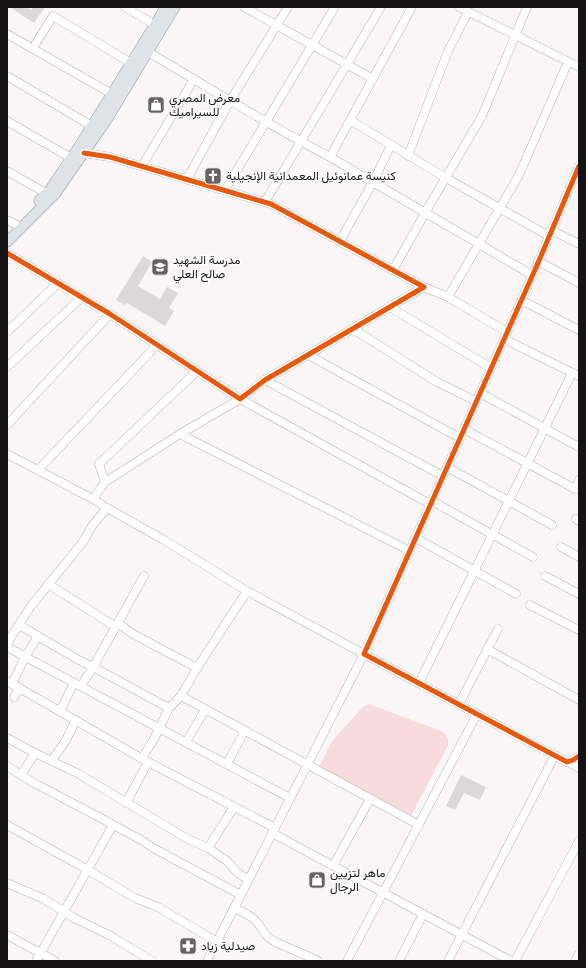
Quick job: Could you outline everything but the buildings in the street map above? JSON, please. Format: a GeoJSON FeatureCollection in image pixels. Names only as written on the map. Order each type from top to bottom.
{"type":"FeatureCollection","features":[{"type":"Feature","properties":{"kind":"main road"},"geometry":{"type":"LineString","coordinates":[[7,236],[46,194],[71,158],[166,7]]}},
{"type":"Feature","properties":{"kind":"main road"},"geometry":{"type":"LineString","coordinates":[[7,242],[55,194],[106,121],[175,7]]}},
{"type":"Feature","properties":{"kind":"street"},"geometry":{"type":"LineString","coordinates":[[125,7],[155,25]]}},
{"type":"Feature","properties":{"kind":"street"},"geometry":{"type":"LineString","coordinates":[[244,7],[372,79]]}},
{"type":"Feature","properties":{"kind":"street"},"geometry":{"type":"LineString","coordinates":[[187,179],[230,101],[288,7]]}},
{"type":"Feature","properties":{"kind":"street"},"geometry":{"type":"LineString","coordinates":[[225,190],[335,7]]}},
{"type":"Feature","properties":{"kind":"street"},"geometry":{"type":"LineString","coordinates":[[265,202],[381,7]]}},
{"type":"Feature","properties":{"kind":"street"},"geometry":{"type":"LineString","coordinates":[[330,157],[412,7]]}},
{"type":"Feature","properties":{"kind":"street"},"geometry":{"type":"LineString","coordinates":[[459,7],[579,67]]}},
{"type":"Feature","properties":{"kind":"street"},"geometry":{"type":"LineString","coordinates":[[393,270],[482,116],[527,7]]}},
{"type":"Feature","properties":{"kind":"street"},"geometry":{"type":"LineString","coordinates":[[408,156],[448,51],[468,12]]}},
{"type":"Feature","properties":{"kind":"street"},"geometry":{"type":"LineString","coordinates":[[33,48],[53,16],[131,63]]}},
{"type":"Feature","properties":{"kind":"street"},"geometry":{"type":"LineString","coordinates":[[7,34],[112,94]]}},
{"type":"Feature","properties":{"kind":"street"},"geometry":{"type":"LineString","coordinates":[[148,52],[266,122],[330,157],[532,275]]}},
{"type":"Feature","properties":{"kind":"street"},"geometry":{"type":"LineString","coordinates":[[448,297],[519,175],[568,62]]}},
{"type":"Feature","properties":{"kind":"street"},"geometry":{"type":"LineString","coordinates":[[7,76],[92,126]]}},
{"type":"Feature","properties":{"kind":"street"},"geometry":{"type":"LineString","coordinates":[[142,166],[194,79]]}},
{"type":"Feature","properties":{"kind":"street"},"geometry":{"type":"LineString","coordinates":[[350,120],[408,156],[500,208],[550,233],[579,244]]}},
{"type":"Feature","properties":{"kind":"street"},"geometry":{"type":"LineString","coordinates":[[7,121],[71,158]]}},
{"type":"Feature","properties":{"kind":"street"},"geometry":{"type":"LineString","coordinates":[[340,241],[373,182],[391,145]]}},
{"type":"Feature","properties":{"kind":"street"},"geometry":{"type":"LineString","coordinates":[[84,153],[110,157],[271,204],[424,287],[448,297],[505,335],[576,374],[545,428],[419,683]]}},
{"type":"Feature","properties":{"kind":"street"},"geometry":{"type":"LineString","coordinates":[[207,961],[364,654],[550,233],[576,180],[579,166]]}},
{"type":"Feature","properties":{"kind":"street"},"geometry":{"type":"LineString","coordinates":[[7,171],[46,194]]}},
{"type":"Feature","properties":{"kind":"street"},"geometry":{"type":"LineString","coordinates":[[7,220],[17,225]]}},
{"type":"Feature","properties":{"kind":"street"},"geometry":{"type":"LineString","coordinates":[[7,253],[110,314],[240,399],[533,557]]}},
{"type":"Feature","properties":{"kind":"street"},"geometry":{"type":"LineString","coordinates":[[538,261],[579,283]]}},
{"type":"Feature","properties":{"kind":"street"},"geometry":{"type":"LineString","coordinates":[[7,332],[58,283]]}},
{"type":"Feature","properties":{"kind":"street"},"geometry":{"type":"LineString","coordinates":[[93,499],[105,482],[180,434],[240,399],[265,380],[424,287]]}},
{"type":"Feature","properties":{"kind":"street"},"geometry":{"type":"LineString","coordinates":[[7,366],[82,297]]}},
{"type":"Feature","properties":{"kind":"street"},"geometry":{"type":"LineString","coordinates":[[521,300],[579,330]]}},
{"type":"Feature","properties":{"kind":"street"},"geometry":{"type":"LineString","coordinates":[[390,307],[491,368]]}},
{"type":"Feature","properties":{"kind":"street"},"geometry":{"type":"LineString","coordinates":[[7,425],[110,314]]}},
{"type":"Feature","properties":{"kind":"street"},"geometry":{"type":"LineString","coordinates":[[353,329],[437,382],[478,397],[545,428],[579,447]]}},
{"type":"Feature","properties":{"kind":"street"},"geometry":{"type":"LineString","coordinates":[[38,470],[158,345]]}},
{"type":"Feature","properties":{"kind":"street"},"geometry":{"type":"LineString","coordinates":[[308,355],[460,438]]}},
{"type":"Feature","properties":{"kind":"street"},"geometry":{"type":"LineString","coordinates":[[105,482],[99,464],[197,371]]}},
{"type":"Feature","properties":{"kind":"street"},"geometry":{"type":"LineString","coordinates":[[265,380],[443,476]]}},
{"type":"Feature","properties":{"kind":"street"},"geometry":{"type":"LineString","coordinates":[[464,429],[575,489],[578,483]]}},
{"type":"Feature","properties":{"kind":"street"},"geometry":{"type":"LineString","coordinates":[[180,434],[410,551]]}},
{"type":"Feature","properties":{"kind":"street"},"geometry":{"type":"LineString","coordinates":[[7,454],[93,499],[248,591],[579,768]]}},
{"type":"Feature","properties":{"kind":"street"},"geometry":{"type":"LineString","coordinates":[[447,467],[552,525]]}},
{"type":"Feature","properties":{"kind":"street"},"geometry":{"type":"LineString","coordinates":[[107,508],[92,526],[83,542],[31,606],[7,646],[290,798]]}},
{"type":"Feature","properties":{"kind":"street"},"geometry":{"type":"LineString","coordinates":[[416,538],[516,594]]}},
{"type":"Feature","properties":{"kind":"street"},"geometry":{"type":"LineString","coordinates":[[561,547],[579,557]]}},
{"type":"Feature","properties":{"kind":"street"},"geometry":{"type":"LineString","coordinates":[[60,711],[78,684],[93,667],[144,576]]}},
{"type":"Feature","properties":{"kind":"street"},"geometry":{"type":"LineString","coordinates":[[545,576],[579,594]]}},
{"type":"Feature","properties":{"kind":"street"},"geometry":{"type":"LineString","coordinates":[[48,584],[117,625],[197,668]]}},
{"type":"Feature","properties":{"kind":"street"},"geometry":{"type":"LineString","coordinates":[[126,803],[169,708],[181,696],[197,668],[248,591]]}},
{"type":"Feature","properties":{"kind":"street"},"geometry":{"type":"LineString","coordinates":[[530,605],[579,630]]}},
{"type":"Feature","properties":{"kind":"street"},"geometry":{"type":"LineString","coordinates":[[19,625],[169,708]]}},
{"type":"Feature","properties":{"kind":"street"},"geometry":{"type":"LineString","coordinates":[[459,704],[498,629]]}},
{"type":"Feature","properties":{"kind":"street"},"geometry":{"type":"LineString","coordinates":[[14,697],[13,684],[25,657],[38,636]]}},
{"type":"Feature","properties":{"kind":"street"},"geometry":{"type":"LineString","coordinates":[[487,649],[579,700]]}},
{"type":"Feature","properties":{"kind":"street"},"geometry":{"type":"LineString","coordinates":[[13,684],[39,701],[60,711],[145,760],[234,807],[333,866],[511,961]]}},
{"type":"Feature","properties":{"kind":"street"},"geometry":{"type":"LineString","coordinates":[[181,696],[244,732],[419,825]]}},
{"type":"Feature","properties":{"kind":"street"},"geometry":{"type":"LineString","coordinates":[[186,742],[206,710]]}},
{"type":"Feature","properties":{"kind":"street"},"geometry":{"type":"LineString","coordinates":[[347,961],[477,714]]}},
{"type":"Feature","properties":{"kind":"street"},"geometry":{"type":"LineString","coordinates":[[52,760],[65,742],[76,720]]}},
{"type":"Feature","properties":{"kind":"street"},"geometry":{"type":"LineString","coordinates":[[227,764],[244,732]]}},
{"type":"Feature","properties":{"kind":"street"},"geometry":{"type":"LineString","coordinates":[[7,738],[77,773],[186,838],[208,848],[227,861],[237,872],[248,880]]}},
{"type":"Feature","properties":{"kind":"street"},"geometry":{"type":"LineString","coordinates":[[21,775],[35,753]]}},
{"type":"Feature","properties":{"kind":"street"},"geometry":{"type":"LineString","coordinates":[[448,961],[555,755]]}},
{"type":"Feature","properties":{"kind":"street"},"geometry":{"type":"LineString","coordinates":[[567,762],[579,756]]}},
{"type":"Feature","properties":{"kind":"street"},"geometry":{"type":"LineString","coordinates":[[7,766],[34,783],[241,895]]}},
{"type":"Feature","properties":{"kind":"street"},"geometry":{"type":"LineString","coordinates":[[333,866],[370,799]]}},
{"type":"Feature","properties":{"kind":"street"},"geometry":{"type":"LineString","coordinates":[[208,848],[234,807]]}},
{"type":"Feature","properties":{"kind":"street"},"geometry":{"type":"LineString","coordinates":[[7,825],[135,898],[158,907],[217,942]]}},
{"type":"Feature","properties":{"kind":"street"},"geometry":{"type":"LineString","coordinates":[[36,961],[113,826]]}},
{"type":"Feature","properties":{"kind":"street"},"geometry":{"type":"LineString","coordinates":[[515,961],[576,853],[579,841]]}},
{"type":"Feature","properties":{"kind":"street"},"geometry":{"type":"LineString","coordinates":[[7,883],[44,900],[74,918],[109,935],[152,961]]}},
{"type":"Feature","properties":{"kind":"street"},"geometry":{"type":"LineString","coordinates":[[234,908],[253,918],[262,927],[266,936],[272,940],[318,961]]}},
{"type":"Feature","properties":{"kind":"street"},"geometry":{"type":"LineString","coordinates":[[399,961],[423,914]]}},
{"type":"Feature","properties":{"kind":"street"},"geometry":{"type":"LineString","coordinates":[[7,936],[55,961]]}},
{"type":"Feature","properties":{"kind":"street"},"geometry":{"type":"LineString","coordinates":[[575,961],[579,954]]}},
{"type":"Feature","properties":{"kind":"shaded area"},"geometry":{"type":"Polygon","coordinates":[[[369,704],[443,732],[448,739],[448,745],[411,816],[319,767],[332,741],[363,707],[369,704]]]}},
{"type":"Feature","properties":{"kind":"cycle path"},"geometry":{"type":"LineString","coordinates":[[7,253],[110,314],[240,399],[265,380],[424,287],[271,204],[110,157],[84,153]]}},
{"type":"Feature","properties":{"kind":"cycle path"},"geometry":{"type":"LineString","coordinates":[[579,166],[538,263],[364,654],[567,762],[579,756]]}},
{"type":"Feature","properties":{"kind":"place","name":"معرض المصري للسيراميك"},"geometry":{"type":"Point","coordinates":[156,105]}},
{"type":"Feature","properties":{"kind":"place","name":"كنيسة عمانوئيل المعمدانية الإنجيلية"},"geometry":{"type":"Point","coordinates":[213,176]}},
{"type":"Feature","properties":{"kind":"place","name":"مدرسة الشهيد صالح العلي"},"geometry":{"type":"Point","coordinates":[160,267]}},
{"type":"Feature","properties":{"kind":"place","name":"ماهر لتزيين الرجال"},"geometry":{"type":"Point","coordinates":[317,880]}},
{"type":"Feature","properties":{"kind":"place","name":"صيدلية زياد"},"geometry":{"type":"Point","coordinates":[188,946]}}]}
